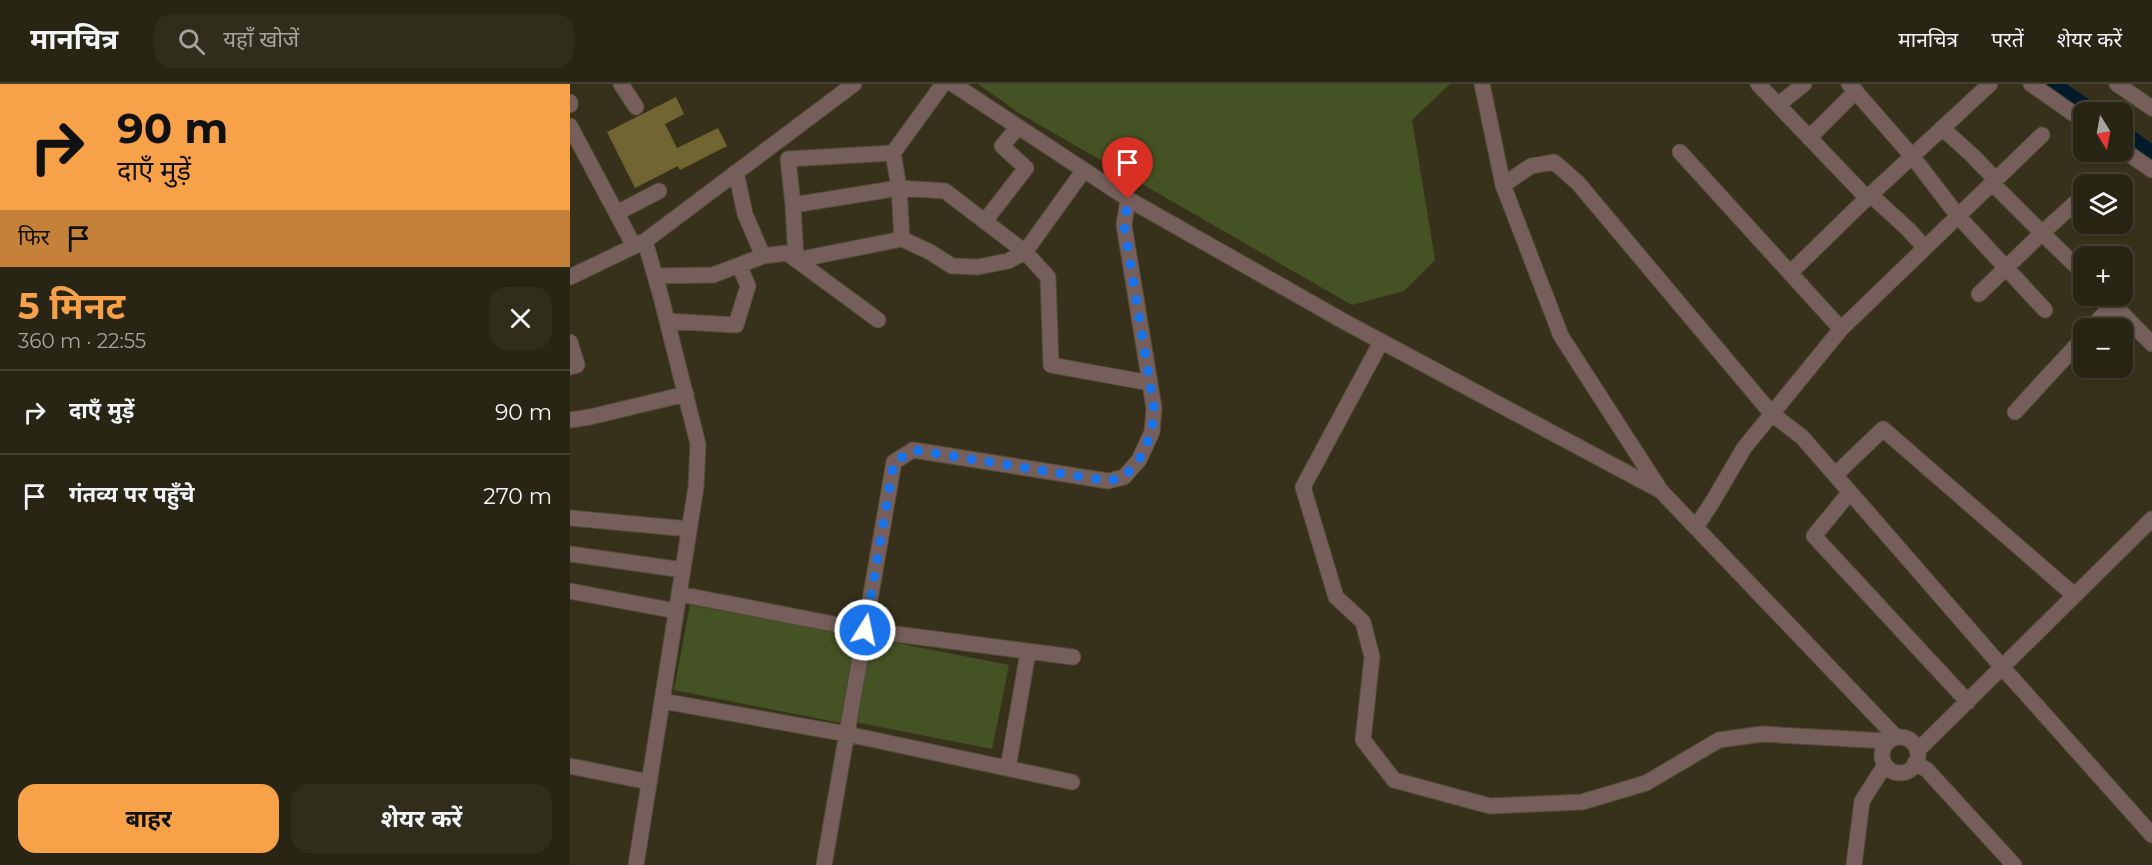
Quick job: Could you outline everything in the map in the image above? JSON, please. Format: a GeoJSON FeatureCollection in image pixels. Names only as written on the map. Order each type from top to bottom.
{"type":"FeatureCollection","features":[{"type":"Feature","properties":{"kind":"street"},"geometry":{"type":"LineString","coordinates":[[621,84],[636,107]]}},
{"type":"Feature","properties":{"kind":"street"},"geometry":{"type":"LineString","coordinates":[[570,277],[639,243],[854,84]]}},
{"type":"Feature","properties":{"kind":"street"},"geometry":{"type":"LineString","coordinates":[[902,238],[899,188],[893,153],[943,84]]}},
{"type":"Feature","properties":{"kind":"street"},"geometry":{"type":"LineString","coordinates":[[953,84],[1128,199],[1381,342],[1661,491]]}},
{"type":"Feature","properties":{"kind":"street"},"geometry":{"type":"LineString","coordinates":[[1482,84],[1503,185],[1561,336],[1661,491],[1892,739]]}},
{"type":"Feature","properties":{"kind":"street"},"geometry":{"type":"LineString","coordinates":[[1758,84],[1866,198],[1874,198],[1925,248]]}},
{"type":"Feature","properties":{"kind":"street"},"geometry":{"type":"LineString","coordinates":[[1778,105],[1804,84]]}},
{"type":"Feature","properties":{"kind":"street"},"geometry":{"type":"LineString","coordinates":[[1790,273],[1866,198],[1990,84]]}},
{"type":"Feature","properties":{"kind":"street"},"geometry":{"type":"LineString","coordinates":[[2031,84],[2073,113]]}},
{"type":"Feature","properties":{"kind":"street"},"geometry":{"type":"LineString","coordinates":[[2117,84],[2152,108]]}},
{"type":"Feature","properties":{"kind":"street"},"geometry":{"type":"LineString","coordinates":[[1809,138],[1852,88],[1912,156],[1958,216],[2045,310]]}},
{"type":"Feature","properties":{"kind":"street"},"geometry":{"type":"LineString","coordinates":[[570,126],[616,213],[639,243],[655,276],[699,444],[696,487],[636,865]]}},
{"type":"Feature","properties":{"kind":"street"},"geometry":{"type":"LineString","coordinates":[[985,221],[1026,168],[1002,146],[1018,127]]}},
{"type":"Feature","properties":{"kind":"street"},"geometry":{"type":"LineString","coordinates":[[1942,128],[1973,156],[1994,182],[2073,263]]}},
{"type":"Feature","properties":{"kind":"street"},"geometry":{"type":"LineString","coordinates":[[1696,527],[1744,448],[1841,329],[2042,135]]}},
{"type":"Feature","properties":{"kind":"street"},"geometry":{"type":"LineString","coordinates":[[1680,152],[1841,329]]}},
{"type":"Feature","properties":{"kind":"street"},"geometry":{"type":"LineString","coordinates":[[796,260],[788,159],[893,153]]}},
{"type":"Feature","properties":{"kind":"street"},"geometry":{"type":"LineString","coordinates":[[2133,157],[2152,170]]}},
{"type":"Feature","properties":{"kind":"street"},"geometry":{"type":"LineString","coordinates":[[1503,185],[1531,166],[1554,162],[1578,183],[1771,413],[1802,437],[2152,835]]}},
{"type":"Feature","properties":{"kind":"street"},"geometry":{"type":"LineString","coordinates":[[796,260],[902,238],[952,266],[978,267],[1008,261],[1025,252],[1084,170]]}},
{"type":"Feature","properties":{"kind":"street"},"geometry":{"type":"LineString","coordinates":[[736,172],[745,214],[763,256]]}},
{"type":"Feature","properties":{"kind":"street"},"geometry":{"type":"LineString","coordinates":[[793,205],[899,188],[945,191],[1025,252],[1048,277],[1051,365],[1150,383]]}},
{"type":"Feature","properties":{"kind":"street"},"geometry":{"type":"LineString","coordinates":[[616,213],[659,190]]}},
{"type":"Feature","properties":{"kind":"street"},"geometry":{"type":"LineString","coordinates":[[824,865],[894,462],[914,450],[1108,481],[1124,477],[1139,460],[1152,432],[1154,408],[1124,225],[1128,199]]}},
{"type":"Feature","properties":{"kind":"street"},"geometry":{"type":"LineString","coordinates":[[1979,294],[2073,205]]}},
{"type":"Feature","properties":{"kind":"street"},"geometry":{"type":"LineString","coordinates":[[655,276],[713,275],[763,256],[787,253],[878,320]]}},
{"type":"Feature","properties":{"kind":"street"},"geometry":{"type":"LineString","coordinates":[[667,321],[736,325],[748,286],[739,265]]}},
{"type":"Feature","properties":{"kind":"street"},"geometry":{"type":"LineString","coordinates":[[2099,318],[2109,306]]}},
{"type":"Feature","properties":{"kind":"street"},"geometry":{"type":"LineString","coordinates":[[2124,306],[2152,344]]}},
{"type":"Feature","properties":{"kind":"street"},"geometry":{"type":"LineString","coordinates":[[570,342],[577,365],[570,367]]}},
{"type":"Feature","properties":{"kind":"street"},"geometry":{"type":"LineString","coordinates":[[1381,342],[1303,487],[1336,597],[1363,622],[1372,657],[1363,740],[1394,780],[1490,806],[1582,802],[1646,783],[1719,740],[1762,734],[1906,738],[1911,741],[1916,757],[1927,770],[2014,865]]}},
{"type":"Feature","properties":{"kind":"street"},"geometry":{"type":"LineString","coordinates":[[2015,412],[2073,349]]}},
{"type":"Feature","properties":{"kind":"street"},"geometry":{"type":"LineString","coordinates":[[570,420],[686,394]]}},
{"type":"Feature","properties":{"kind":"street"},"geometry":{"type":"LineString","coordinates":[[1835,475],[1883,429],[2074,595]]}},
{"type":"Feature","properties":{"kind":"street"},"geometry":{"type":"LineString","coordinates":[[1850,492],[1814,536],[1968,702]]}},
{"type":"Feature","properties":{"kind":"street"},"geometry":{"type":"LineString","coordinates":[[570,518],[689,530]]}},
{"type":"Feature","properties":{"kind":"street"},"geometry":{"type":"LineString","coordinates":[[1892,739],[1882,752],[1885,765],[1891,770],[1902,772],[1912,768],[1916,757],[1968,702],[2152,519]]}},
{"type":"Feature","properties":{"kind":"street"},"geometry":{"type":"LineString","coordinates":[[570,554],[683,570]]}},
{"type":"Feature","properties":{"kind":"street"},"geometry":{"type":"LineString","coordinates":[[570,591],[676,611]]}},
{"type":"Feature","properties":{"kind":"street"},"geometry":{"type":"LineString","coordinates":[[679,594],[865,630],[1073,657]]}},
{"type":"Feature","properties":{"kind":"street"},"geometry":{"type":"LineString","coordinates":[[1008,768],[1028,652]]}},
{"type":"Feature","properties":{"kind":"street"},"geometry":{"type":"LineString","coordinates":[[662,701],[847,734],[1072,782]]}},
{"type":"Feature","properties":{"kind":"street"},"geometry":{"type":"LineString","coordinates":[[1854,865],[1862,801],[1885,765]]}},
{"type":"Feature","properties":{"kind":"street"},"geometry":{"type":"LineString","coordinates":[[570,766],[649,782]]}},
{"type":"Feature","properties":{"kind":"green space"},"geometry":{"type":"Polygon","coordinates":[[[978,84],[1450,84],[1412,120],[1435,260],[1404,291],[1352,305],[1019,113],[978,84]]]}},
{"type":"Feature","properties":{"kind":"green space"},"geometry":{"type":"Polygon","coordinates":[[[690,605],[855,636],[840,723],[674,690],[690,605]]]}},
{"type":"Feature","properties":{"kind":"green space"},"geometry":{"type":"Polygon","coordinates":[[[872,638],[1009,665],[992,749],[855,722],[872,638]]]}},
{"type":"Feature","properties":{"kind":"building"},"geometry":{"type":"Polygon","coordinates":[[[676,97],[684,114],[665,124],[677,148],[718,128],[727,146],[680,170],[678,166],[635,188],[607,132],[676,97]]]}},
{"type":"Feature","properties":{"kind":"waterway"},"geometry":{"type":"LineString","coordinates":[[2054,84],[2080,102]]}},
{"type":"Feature","properties":{"kind":"waterway"},"geometry":{"type":"LineString","coordinates":[[2133,139],[2152,152]]}},
{"type":"Feature","properties":{"kind":"route"},"geometry":{"type":"LineString","coordinates":[[865,630],[894,462],[914,450],[1108,481],[1124,477],[1139,460],[1152,432],[1154,408],[1124,225],[1128,199]]}}]}
